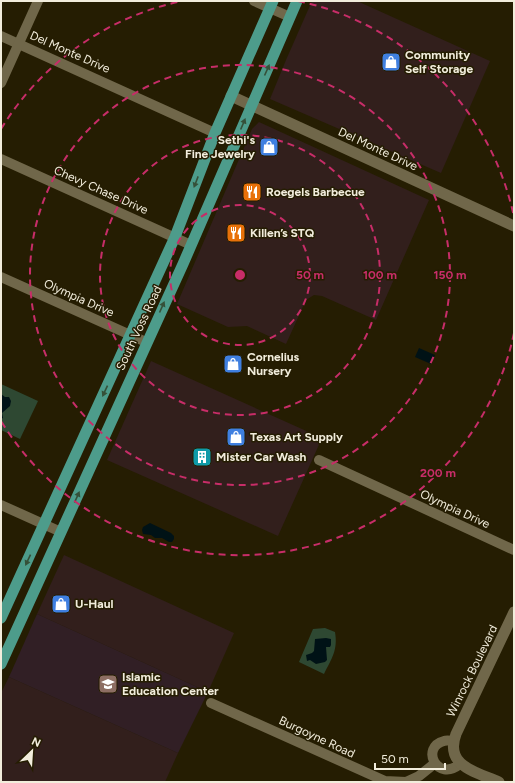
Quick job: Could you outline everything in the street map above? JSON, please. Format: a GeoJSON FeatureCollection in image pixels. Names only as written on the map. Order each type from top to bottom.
{"type":"FeatureCollection","features":[{"type":"Feature","properties":{"kind":"main road","name":"South Voss Road"},"geometry":{"type":"LineString","coordinates":[[1,664],[5,644],[61,532],[191,244],[297,1]]}},
{"type":"Feature","properties":{"kind":"main road","name":"South Voss Road"},"geometry":{"type":"LineString","coordinates":[[1,618],[175,237],[215,133],[272,5]]}},
{"type":"Feature","properties":{"kind":"street"},"geometry":{"type":"LineString","coordinates":[[1,83],[38,1]]}},
{"type":"Feature","properties":{"kind":"street"},"geometry":{"type":"LineString","coordinates":[[254,1],[272,5],[290,17]]}},
{"type":"Feature","properties":{"kind":"street","name":"Del Monte Drive"},"geometry":{"type":"LineString","coordinates":[[1,36],[215,133]]}},
{"type":"Feature","properties":{"kind":"street","name":"Del Monte Drive"},"geometry":{"type":"LineString","coordinates":[[231,96],[514,226]]}},
{"type":"Feature","properties":{"kind":"street","name":"Chevy Chase Drive"},"geometry":{"type":"LineString","coordinates":[[1,159],[191,244]]}},
{"type":"Feature","properties":{"kind":"street","name":"Olympia Drive"},"geometry":{"type":"LineString","coordinates":[[1,277],[146,342]]}},
{"type":"Feature","properties":{"kind":"street","name":"Olympia Drive"},"geometry":{"type":"LineString","coordinates":[[319,460],[514,550]]}},
{"type":"Feature","properties":{"kind":"street"},"geometry":{"type":"LineString","coordinates":[[1,505],[61,532]]}},
{"type":"Feature","properties":{"kind":"street","name":"Winrock Boulevard"},"geometry":{"type":"LineString","coordinates":[[453,741],[514,612]]}},
{"type":"Feature","properties":{"kind":"street","name":"Burgoyne Road"},"geometry":{"type":"LineString","coordinates":[[212,703],[385,781],[406,782],[419,776],[434,764]]}},
{"type":"Feature","properties":{"kind":"street"},"geometry":{"type":"LineString","coordinates":[[460,764],[454,770],[440,770],[434,764],[432,751],[437,744],[444,741],[453,741],[455,757],[460,764],[499,782]]}},
{"type":"Feature","properties":{"kind":"shaded area"},"geometry":{"type":"Polygon","coordinates":[[[312,1],[357,1],[490,61],[441,173],[270,99],[312,1]]]}},
{"type":"Feature","properties":{"kind":"shaded area"},"geometry":{"type":"Polygon","coordinates":[[[259,122],[429,200],[376,320],[322,296],[314,295],[306,300],[286,344],[247,326],[228,327],[177,304],[252,129],[259,122]]]}},
{"type":"Feature","properties":{"kind":"shaded area"},"geometry":{"type":"Polygon","coordinates":[[[419,348],[435,355],[431,364],[415,357],[419,348]]]}},
{"type":"Feature","properties":{"kind":"shaded area"},"geometry":{"type":"Polygon","coordinates":[[[151,361],[322,438],[278,536],[107,460],[151,361]]]}},
{"type":"Feature","properties":{"kind":"shaded area"},"geometry":{"type":"Polygon","coordinates":[[[1,394],[5,397],[9,397],[11,401],[10,406],[2,413],[3,418],[1,419],[1,394]]]}},
{"type":"Feature","properties":{"kind":"shaded area"},"geometry":{"type":"Polygon","coordinates":[[[150,523],[171,533],[174,536],[172,542],[143,534],[143,527],[150,523]]]}},
{"type":"Feature","properties":{"kind":"shaded area"},"geometry":{"type":"Polygon","coordinates":[[[64,555],[234,633],[208,692],[37,614],[64,555]]]}},
{"type":"Feature","properties":{"kind":"shaded area","name":"Islamic Education Center"},"geometry":{"type":"Polygon","coordinates":[[[37,614],[208,692],[178,753],[9,677],[37,614]]]}},
{"type":"Feature","properties":{"kind":"shaded area"},"geometry":{"type":"Polygon","coordinates":[[[315,639],[331,639],[330,647],[326,647],[327,660],[316,664],[310,660],[307,661],[306,655],[314,651],[315,639]]]}},
{"type":"Feature","properties":{"kind":"shaded area"},"geometry":{"type":"Polygon","coordinates":[[[9,677],[178,753],[165,782],[1,782],[1,693],[9,677]]]}},
{"type":"Feature","properties":{"kind":"green space"},"geometry":{"type":"Polygon","coordinates":[[[1,384],[38,401],[20,439],[1,430],[1,384]]]}},
{"type":"Feature","properties":{"kind":"green space"},"geometry":{"type":"Polygon","coordinates":[[[325,628],[335,632],[336,644],[334,654],[324,674],[299,662],[313,629],[325,628]]]}},
{"type":"Feature","properties":{"kind":"place","name":"Community Self Storage"},"geometry":{"type":"Point","coordinates":[391,62]}},
{"type":"Feature","properties":{"kind":"place","name":"Sethi's Fine Jewelry"},"geometry":{"type":"Point","coordinates":[269,147]}},
{"type":"Feature","properties":{"kind":"place","name":"Roegels Barbecue"},"geometry":{"type":"Point","coordinates":[252,192]}},
{"type":"Feature","properties":{"kind":"place","name":"Killen’s STQ"},"geometry":{"type":"Point","coordinates":[236,233]}},
{"type":"Feature","properties":{"kind":"place","name":"Cornelius Nursery"},"geometry":{"type":"Point","coordinates":[233,364]}},
{"type":"Feature","properties":{"kind":"place","name":"Texas Art Supply"},"geometry":{"type":"Point","coordinates":[236,437]}},
{"type":"Feature","properties":{"kind":"place","name":"Mister Car Wash"},"geometry":{"type":"Point","coordinates":[202,457]}},
{"type":"Feature","properties":{"kind":"place","name":"U-Haul"},"geometry":{"type":"Point","coordinates":[61,604]}},
{"type":"Feature","properties":{"kind":"place","name":"Islamic Education Center"},"geometry":{"type":"Point","coordinates":[108,684]}}]}
